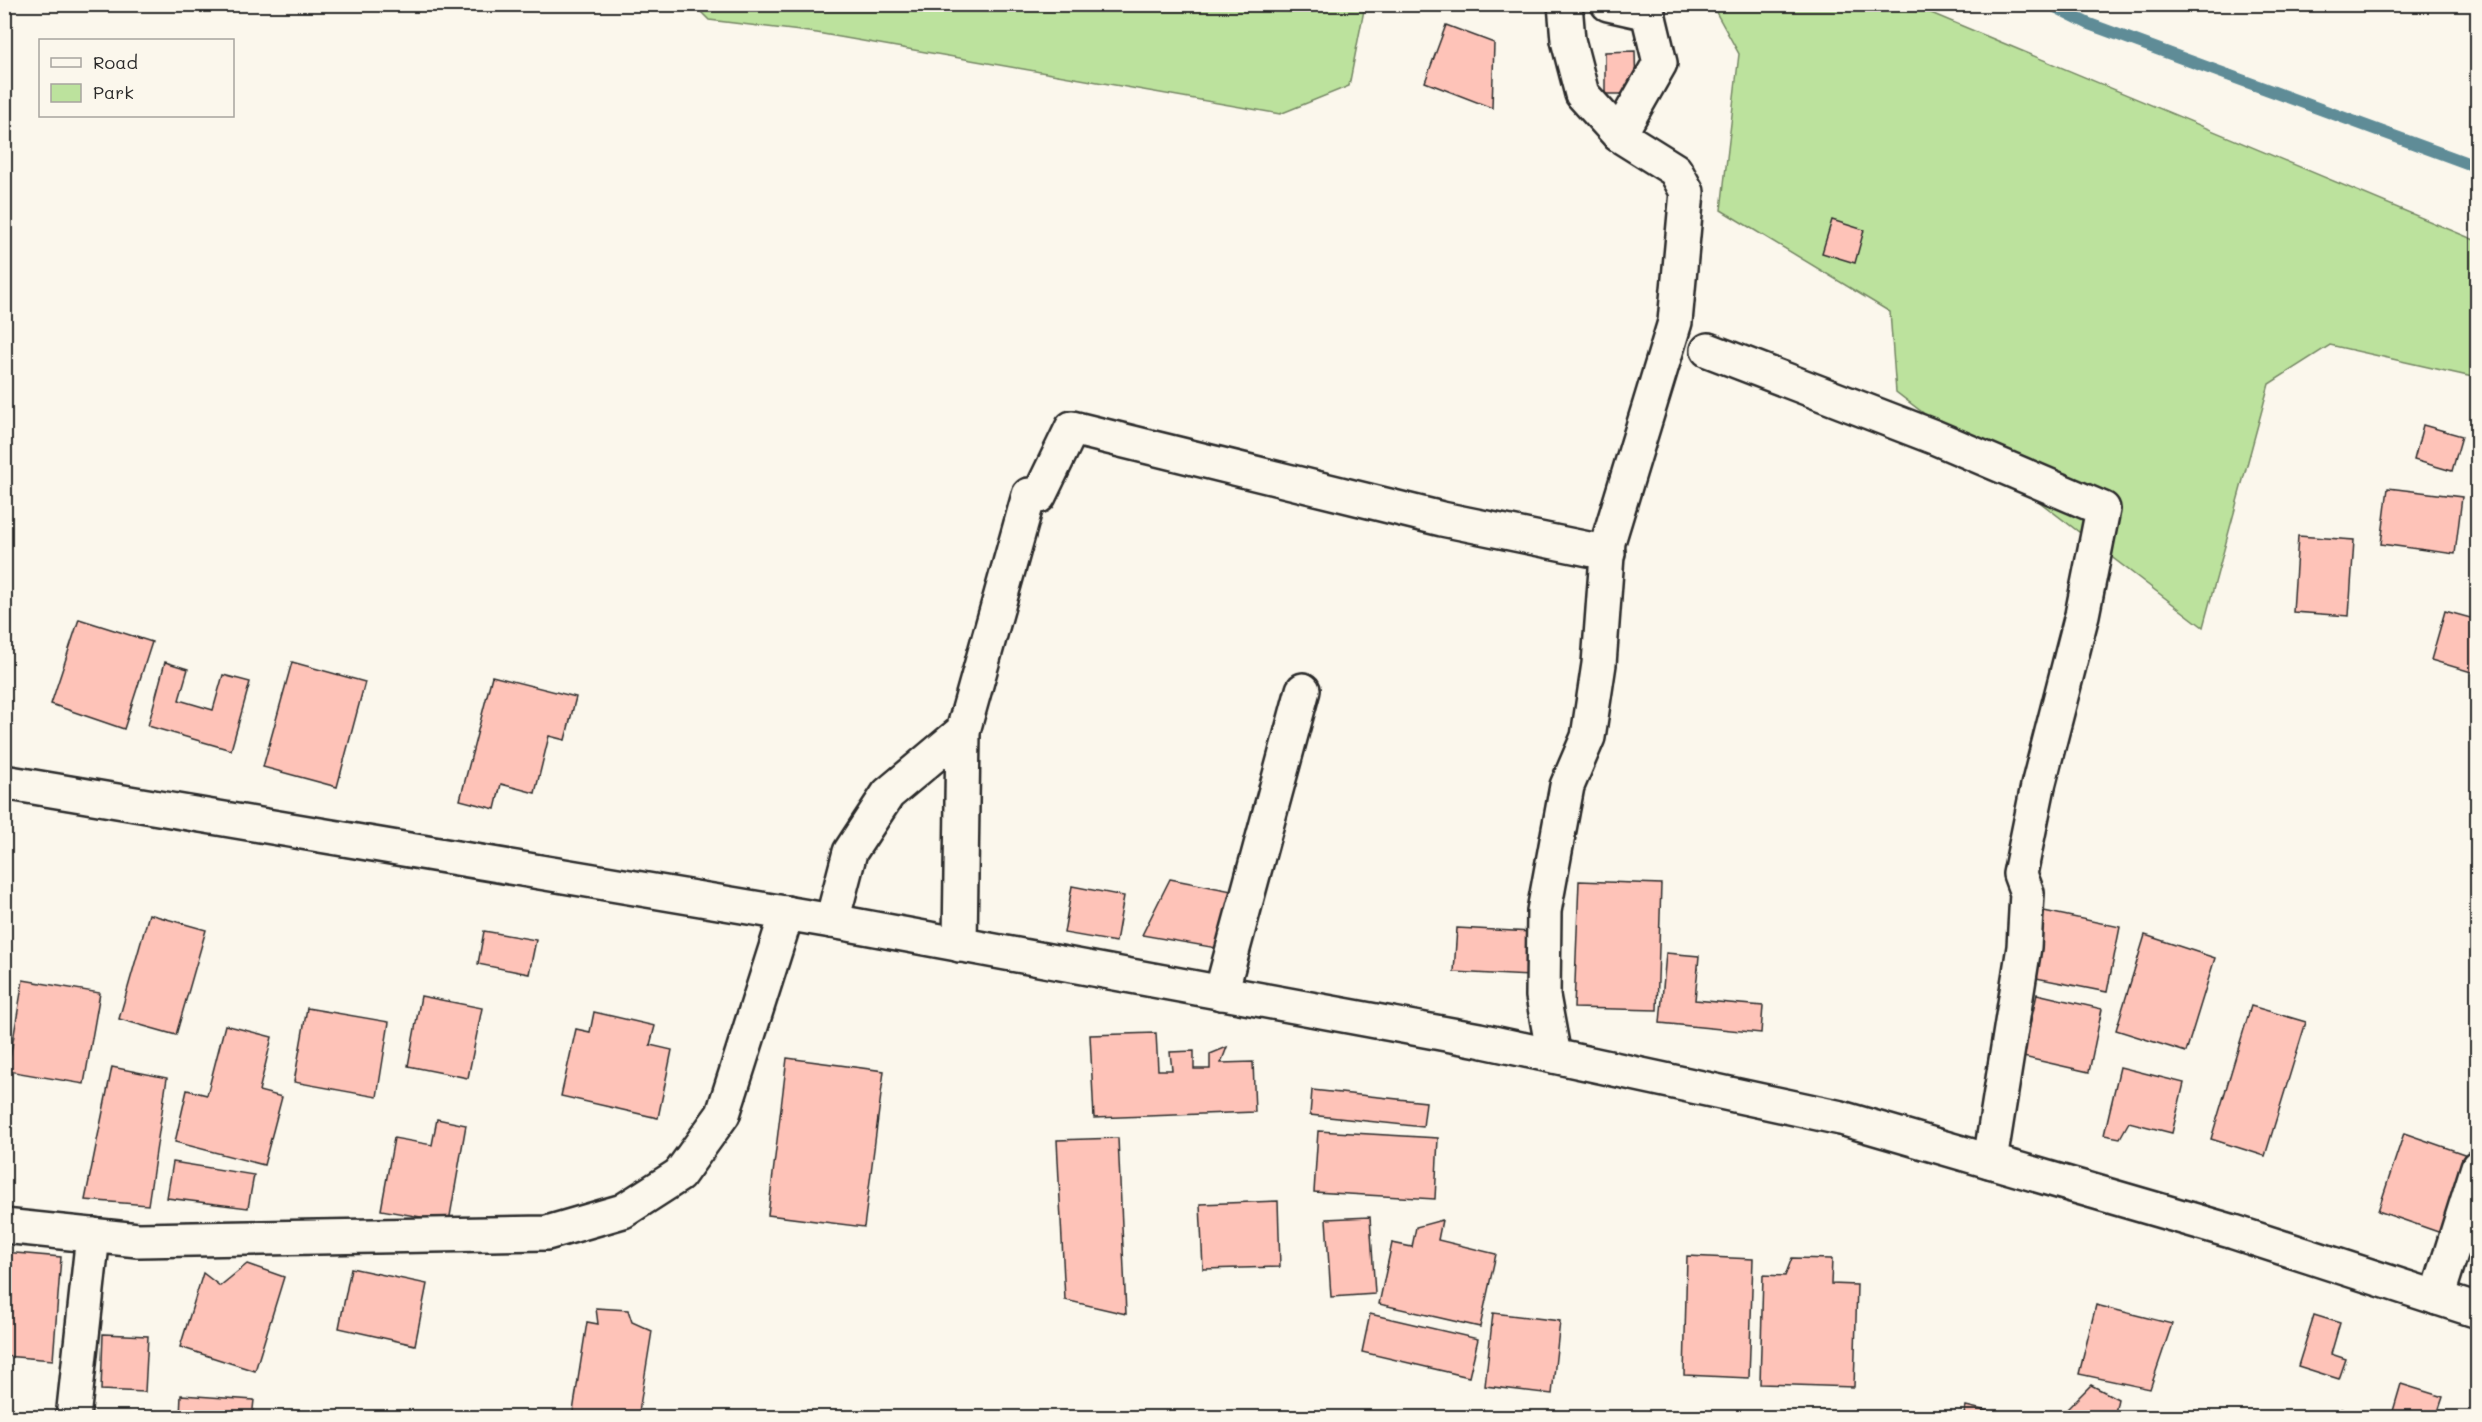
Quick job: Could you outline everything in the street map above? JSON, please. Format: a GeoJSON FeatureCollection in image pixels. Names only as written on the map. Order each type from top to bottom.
{"type":"FeatureCollection","features":[{"type":"Feature","properties":{"kind":"street"},"geometry":{"type":"LineString","coordinates":[[1554,1056],[1543,996],[1544,911],[1567,786],[1588,737],[1599,664],[1608,542],[1675,322],[1687,192],[1675,170],[1619,135],[1582,94],[1568,40],[1565,4]]}},
{"type":"Feature","properties":{"kind":"street"},"geometry":{"type":"LineString","coordinates":[[1608,4],[1647,13],[1660,63],[1619,135]]}},
{"type":"Feature","properties":{"kind":"street"},"geometry":{"type":"LineString","coordinates":[[1675,322],[1708,350],[1934,437],[2103,509],[2082,615],[2038,786],[2020,874],[2027,893],[2024,947],[1990,1161]]}},
{"type":"Feature","properties":{"kind":"street"},"geometry":{"type":"LineString","coordinates":[[1662,362],[1708,350]]}},
{"type":"Feature","properties":{"kind":"street"},"geometry":{"type":"LineString","coordinates":[[960,945],[963,731],[1029,495],[1040,496],[1072,428],[1442,519],[1608,553]]}},
{"type":"Feature","properties":{"kind":"street"},"geometry":{"type":"LineString","coordinates":[[1221,993],[1304,690]]}},
{"type":"Feature","properties":{"kind":"street"},"geometry":{"type":"LineString","coordinates":[[832,921],[850,852],[888,794],[963,731]]}},
{"type":"Feature","properties":{"kind":"street"},"geometry":{"type":"LineString","coordinates":[[4,782],[787,913],[1479,1040],[1554,1056],[1841,1118],[2234,1232],[2478,1311]]}},
{"type":"Feature","properties":{"kind":"street"},"geometry":{"type":"LineString","coordinates":[[4,1226],[138,1240],[547,1233],[623,1211],[679,1175],[723,1114],[787,913]]}},
{"type":"Feature","properties":{"kind":"street"},"geometry":{"type":"LineString","coordinates":[[2437,1298],[2478,1167]]}},
{"type":"Feature","properties":{"kind":"street"},"geometry":{"type":"LineString","coordinates":[[73,1418],[93,1236]]}},
{"type":"Feature","properties":{"kind":"green space"},"geometry":{"type":"Polygon","coordinates":[[[694,5],[1365,5],[1349,86],[1280,114],[817,33],[709,20],[694,5]]]}},
{"type":"Feature","properties":{"kind":"green space"},"geometry":{"type":"Polygon","coordinates":[[[1712,5],[1912,5],[2477,241],[2477,378],[2330,345],[2269,384],[2203,627],[1896,392],[1890,312],[1721,210],[1739,54],[1712,5]]]}},
{"type":"Feature","properties":{"kind":"building"},"geometry":{"type":"Polygon","coordinates":[[[1446,25],[1494,43],[1492,108],[1425,82],[1446,25]]]}},
{"type":"Feature","properties":{"kind":"building"},"geometry":{"type":"Polygon","coordinates":[[[1635,51],[1636,94],[1605,94],[1605,52],[1635,51]]]}},
{"type":"Feature","properties":{"kind":"building"},"geometry":{"type":"Polygon","coordinates":[[[1832,220],[1864,230],[1855,263],[1822,253],[1832,220]]]}},
{"type":"Feature","properties":{"kind":"building"},"geometry":{"type":"Polygon","coordinates":[[[2423,425],[2462,436],[2452,471],[2414,460],[2423,425]]]}},
{"type":"Feature","properties":{"kind":"building"},"geometry":{"type":"Polygon","coordinates":[[[2388,488],[2462,497],[2455,554],[2381,544],[2388,488]]]}},
{"type":"Feature","properties":{"kind":"building"},"geometry":{"type":"Polygon","coordinates":[[[2298,536],[2354,540],[2349,616],[2293,612],[2298,536]]]}},
{"type":"Feature","properties":{"kind":"building"},"geometry":{"type":"Polygon","coordinates":[[[2445,611],[2478,620],[2478,674],[2431,660],[2445,611]]]}},
{"type":"Feature","properties":{"kind":"building"},"geometry":{"type":"Polygon","coordinates":[[[79,619],[152,642],[124,729],[51,704],[79,619]]]}},
{"type":"Feature","properties":{"kind":"building"},"geometry":{"type":"Polygon","coordinates":[[[165,662],[188,669],[179,700],[213,710],[223,675],[250,682],[231,750],[148,726],[165,662]]]}},
{"type":"Feature","properties":{"kind":"building"},"geometry":{"type":"Polygon","coordinates":[[[292,662],[365,682],[337,787],[263,767],[292,662]]]}},
{"type":"Feature","properties":{"kind":"building"},"geometry":{"type":"Polygon","coordinates":[[[492,676],[576,697],[565,740],[549,736],[535,793],[501,784],[495,809],[460,800],[492,676]]]}},
{"type":"Feature","properties":{"kind":"building"},"geometry":{"type":"Polygon","coordinates":[[[1170,879],[1232,891],[1222,949],[1142,935],[1170,879]]]}},
{"type":"Feature","properties":{"kind":"building"},"geometry":{"type":"Polygon","coordinates":[[[1579,881],[1661,884],[1657,1010],[1574,1008],[1579,881]]]}},
{"type":"Feature","properties":{"kind":"building"},"geometry":{"type":"Polygon","coordinates":[[[1072,886],[1124,896],[1116,942],[1064,933],[1072,886]]]}},
{"type":"Feature","properties":{"kind":"building"},"geometry":{"type":"Polygon","coordinates":[[[2044,911],[2120,927],[2107,992],[2031,977],[2044,911]]]}},
{"type":"Feature","properties":{"kind":"building"},"geometry":{"type":"Polygon","coordinates":[[[149,914],[206,930],[176,1035],[119,1019],[149,914]]]}},
{"type":"Feature","properties":{"kind":"building"},"geometry":{"type":"Polygon","coordinates":[[[1457,928],[1532,932],[1530,976],[1454,972],[1457,928]]]}},
{"type":"Feature","properties":{"kind":"building"},"geometry":{"type":"Polygon","coordinates":[[[484,931],[536,940],[529,974],[478,964],[484,931]]]}},
{"type":"Feature","properties":{"kind":"building"},"geometry":{"type":"Polygon","coordinates":[[[2145,935],[2215,958],[2186,1052],[2116,1030],[2145,935]]]}},
{"type":"Feature","properties":{"kind":"building"},"geometry":{"type":"Polygon","coordinates":[[[4,938],[10,939],[4,972],[4,938]]]}},
{"type":"Feature","properties":{"kind":"building"},"geometry":{"type":"Polygon","coordinates":[[[1666,953],[1699,956],[1695,1000],[1763,1006],[1761,1033],[1660,1023],[1666,953]]]}},
{"type":"Feature","properties":{"kind":"building"},"geometry":{"type":"Polygon","coordinates":[[[23,980],[100,993],[84,1084],[8,1071],[23,980]]]}},
{"type":"Feature","properties":{"kind":"building"},"geometry":{"type":"Polygon","coordinates":[[[2037,994],[2102,1009],[2089,1072],[2023,1057],[2037,994]]]}},
{"type":"Feature","properties":{"kind":"building"},"geometry":{"type":"Polygon","coordinates":[[[421,996],[482,1008],[468,1078],[408,1066],[421,996]]]}},
{"type":"Feature","properties":{"kind":"building"},"geometry":{"type":"Polygon","coordinates":[[[2251,1006],[2306,1022],[2265,1156],[2211,1139],[2251,1006]]]}},
{"type":"Feature","properties":{"kind":"building"},"geometry":{"type":"Polygon","coordinates":[[[307,1008],[389,1022],[377,1097],[294,1082],[307,1008]]]}},
{"type":"Feature","properties":{"kind":"building"},"geometry":{"type":"Polygon","coordinates":[[[594,1012],[655,1026],[650,1045],[672,1050],[658,1118],[561,1096],[576,1029],[590,1032],[594,1012]]]}},
{"type":"Feature","properties":{"kind":"building"},"geometry":{"type":"Polygon","coordinates":[[[225,1025],[272,1037],[259,1091],[282,1097],[264,1165],[175,1142],[187,1090],[207,1095],[225,1025]]]}},
{"type":"Feature","properties":{"kind":"building"},"geometry":{"type":"Polygon","coordinates":[[[1156,1033],[1158,1070],[1172,1070],[1170,1052],[1194,1051],[1194,1069],[1210,1069],[1210,1054],[1227,1047],[1221,1063],[1253,1062],[1255,1112],[1094,1118],[1090,1035],[1156,1033]]]}},
{"type":"Feature","properties":{"kind":"building"},"geometry":{"type":"Polygon","coordinates":[[[787,1058],[884,1071],[864,1227],[768,1215],[787,1058]]]}},
{"type":"Feature","properties":{"kind":"building"},"geometry":{"type":"Polygon","coordinates":[[[112,1067],[167,1078],[148,1205],[85,1200],[112,1067]]]}},
{"type":"Feature","properties":{"kind":"building"},"geometry":{"type":"Polygon","coordinates":[[[2120,1067],[2184,1083],[2172,1133],[2129,1122],[2120,1138],[2104,1135],[2120,1067]]]}},
{"type":"Feature","properties":{"kind":"building"},"geometry":{"type":"Polygon","coordinates":[[[1312,1090],[1426,1102],[1423,1127],[1310,1115],[1312,1090]]]}},
{"type":"Feature","properties":{"kind":"building"},"geometry":{"type":"Polygon","coordinates":[[[437,1119],[466,1125],[449,1222],[381,1210],[394,1138],[432,1145],[437,1119]]]}},
{"type":"Feature","properties":{"kind":"building"},"geometry":{"type":"Polygon","coordinates":[[[1318,1131],[1438,1138],[1435,1199],[1314,1192],[1318,1131]]]}},
{"type":"Feature","properties":{"kind":"building"},"geometry":{"type":"Polygon","coordinates":[[[2404,1133],[2470,1156],[2444,1234],[2378,1211],[2404,1133]]]}},
{"type":"Feature","properties":{"kind":"building"},"geometry":{"type":"Polygon","coordinates":[[[1118,1138],[1126,1314],[1065,1300],[1057,1140],[1118,1138]]]}},
{"type":"Feature","properties":{"kind":"building"},"geometry":{"type":"Polygon","coordinates":[[[173,1162],[254,1175],[248,1208],[167,1198],[173,1162]]]}},
{"type":"Feature","properties":{"kind":"building"},"geometry":{"type":"Polygon","coordinates":[[[1278,1201],[1280,1267],[1203,1269],[1200,1204],[1278,1201]]]}},
{"type":"Feature","properties":{"kind":"building"},"geometry":{"type":"Polygon","coordinates":[[[1370,1217],[1375,1294],[1331,1297],[1326,1219],[1370,1217]]]}},
{"type":"Feature","properties":{"kind":"building"},"geometry":{"type":"Polygon","coordinates":[[[1442,1220],[1438,1240],[1496,1254],[1480,1327],[1379,1304],[1392,1243],[1412,1247],[1416,1227],[1442,1220]]]}},
{"type":"Feature","properties":{"kind":"building"},"geometry":{"type":"Polygon","coordinates":[[[4,1252],[61,1257],[53,1360],[4,1356],[4,1252]]]}},
{"type":"Feature","properties":{"kind":"building"},"geometry":{"type":"Polygon","coordinates":[[[1687,1256],[1753,1259],[1749,1378],[1684,1375],[1687,1256]]]}},
{"type":"Feature","properties":{"kind":"building"},"geometry":{"type":"Polygon","coordinates":[[[1792,1258],[1832,1259],[1831,1284],[1857,1285],[1854,1387],[1760,1384],[1763,1275],[1785,1276],[1792,1258]]]}},
{"type":"Feature","properties":{"kind":"building"},"geometry":{"type":"Polygon","coordinates":[[[247,1264],[284,1277],[255,1371],[180,1347],[203,1273],[220,1286],[247,1264]]]}},
{"type":"Feature","properties":{"kind":"building"},"geometry":{"type":"Polygon","coordinates":[[[351,1268],[427,1284],[415,1345],[339,1328],[351,1268]]]}},
{"type":"Feature","properties":{"kind":"building"},"geometry":{"type":"Polygon","coordinates":[[[2096,1305],[2172,1324],[2150,1389],[2079,1374],[2096,1305]]]}},
{"type":"Feature","properties":{"kind":"building"},"geometry":{"type":"Polygon","coordinates":[[[596,1308],[628,1310],[632,1322],[652,1331],[638,1418],[572,1418],[587,1322],[598,1324],[596,1308]]]}},
{"type":"Feature","properties":{"kind":"building"},"geometry":{"type":"Polygon","coordinates":[[[1493,1313],[1560,1321],[1552,1394],[1485,1386],[1493,1313]]]}},
{"type":"Feature","properties":{"kind":"building"},"geometry":{"type":"Polygon","coordinates":[[[1370,1314],[1478,1339],[1469,1377],[1362,1352],[1370,1314]]]}},
{"type":"Feature","properties":{"kind":"building"},"geometry":{"type":"Polygon","coordinates":[[[2314,1315],[2340,1323],[2331,1354],[2346,1359],[2339,1379],[2298,1366],[2314,1315]]]}},
{"type":"Feature","properties":{"kind":"building"},"geometry":{"type":"Polygon","coordinates":[[[103,1334],[148,1336],[145,1392],[101,1390],[103,1334]]]}},
{"type":"Feature","properties":{"kind":"building"},"geometry":{"type":"Polygon","coordinates":[[[2401,1384],[2443,1397],[2436,1418],[2391,1418],[2401,1384]]]}},
{"type":"Feature","properties":{"kind":"building"},"geometry":{"type":"Polygon","coordinates":[[[2091,1385],[2118,1399],[2114,1418],[2062,1418],[2063,1413],[2091,1385]]]}},
{"type":"Feature","properties":{"kind":"building"},"geometry":{"type":"Polygon","coordinates":[[[181,1395],[254,1400],[252,1418],[180,1418],[181,1395]]]}},
{"type":"Feature","properties":{"kind":"building"},"geometry":{"type":"Polygon","coordinates":[[[1966,1406],[2016,1418],[1963,1418],[1966,1406]]]}},
{"type":"Feature","properties":{"kind":"building"},"geometry":{"type":"Polygon","coordinates":[[[2341,1409],[2367,1418],[2339,1418],[2341,1409]]]}},
{"type":"Feature","properties":{"kind":"waterway"},"geometry":{"type":"LineString","coordinates":[[2049,4],[2089,24],[2478,167]]}}]}
